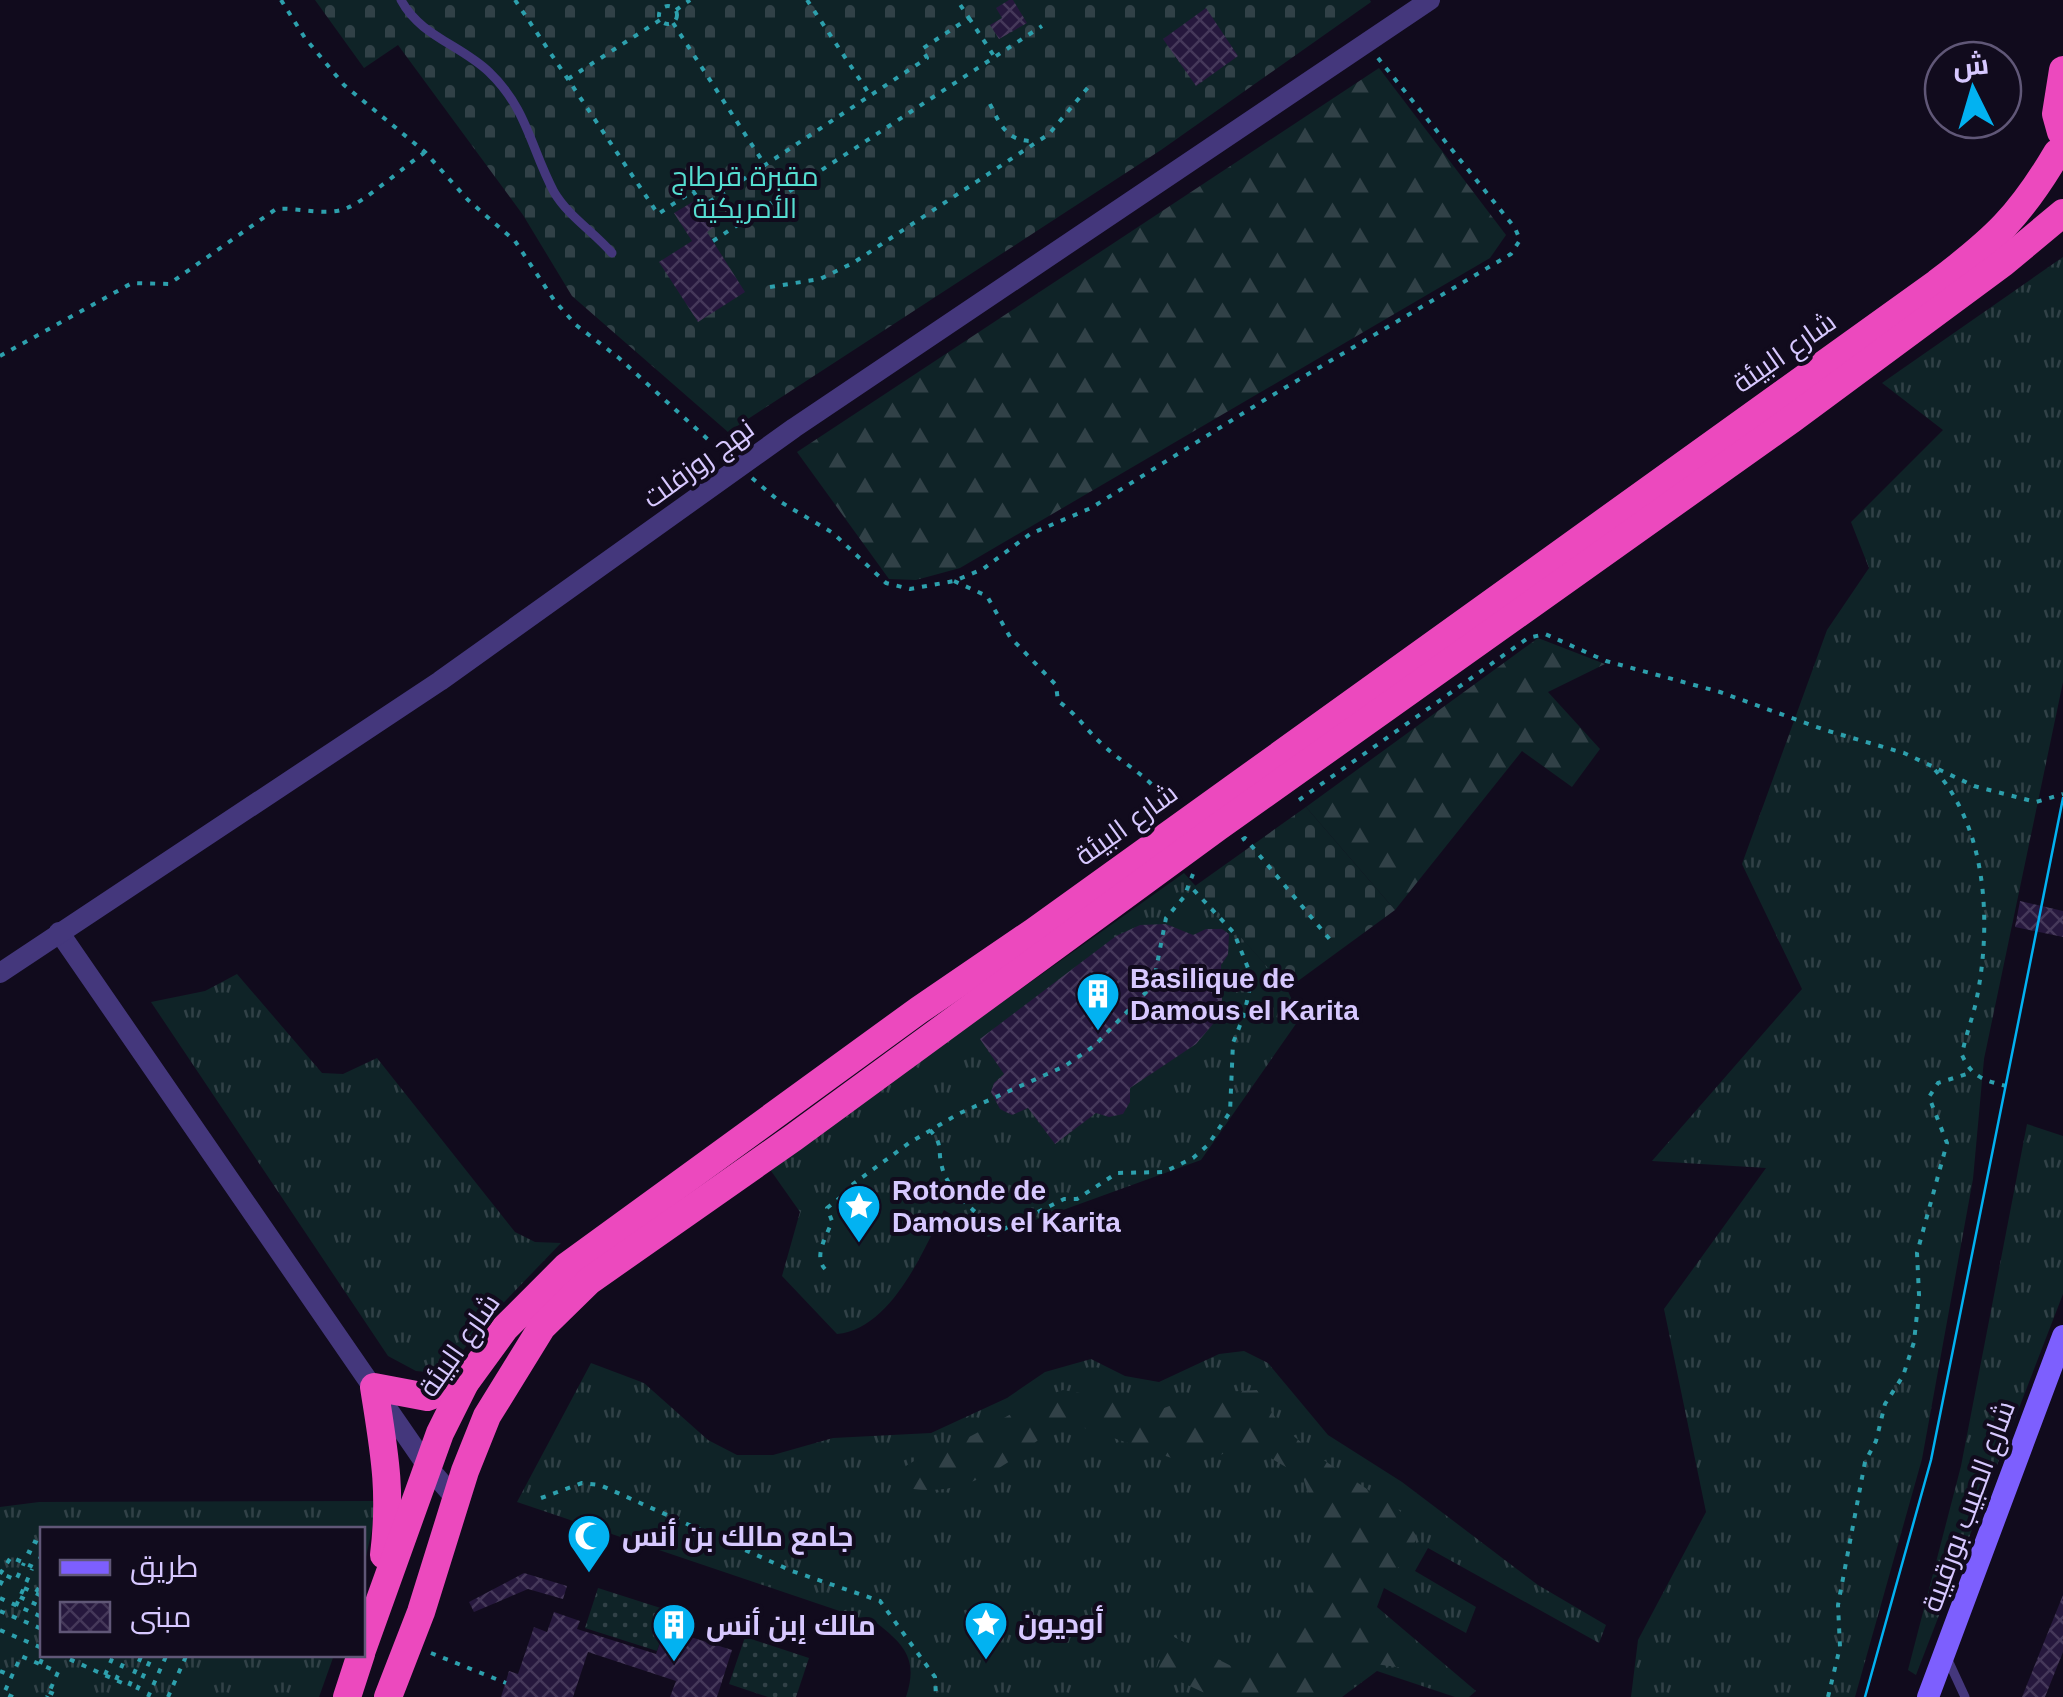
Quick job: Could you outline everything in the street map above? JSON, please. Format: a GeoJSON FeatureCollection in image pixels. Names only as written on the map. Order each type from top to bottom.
{"type":"FeatureCollection","features":[{"type":"Feature","properties":{"kind":"highway"},"geometry":{"type":"LineString","coordinates":[[2061,145],[2056,114],[2063,70]]}},
{"type":"Feature","properties":{"kind":"highway","name":"شارع البيئة"},"geometry":{"type":"LineString","coordinates":[[365,1643],[427,1466],[465,1383],[505,1328],[567,1266],[1964,262],[2020,212],[2061,145]]}},
{"type":"Feature","properties":{"kind":"highway","name":"شارع البيئة"},"geometry":{"type":"LineString","coordinates":[[388,1697],[421,1612],[455,1498],[488,1416],[542,1328],[589,1282],[859,1087],[1225,837],[2003,262],[2063,213]]}},
{"type":"Feature","properties":{"kind":"highway"},"geometry":{"type":"LineString","coordinates":[[376,1608],[390,1496],[374,1387],[427,1397],[465,1383]]}},
{"type":"Feature","properties":{"kind":"highway","name":"شارع البيئة"},"geometry":{"type":"LineString","coordinates":[[346,1697],[360,1657]]}},
{"type":"Feature","properties":{"kind":"main road","name":"شارع الحبيب بورقيبة"},"geometry":{"type":"LineString","coordinates":[[1928,1697],[2063,1336]]}},
{"type":"Feature","properties":{"kind":"street","name":"نهج روزفلت"},"geometry":{"type":"LineString","coordinates":[[0,972],[440,681],[740,468],[1430,0]]}},
{"type":"Feature","properties":{"kind":"street"},"geometry":{"type":"LineString","coordinates":[[59,932],[427,1466],[455,1498]]}},
{"type":"Feature","properties":{"kind":"lane"},"geometry":{"type":"LineString","coordinates":[[401,0],[425,30],[469,55],[512,97],[555,193],[612,253]]}},
{"type":"Feature","properties":{"kind":"lane"},"geometry":{"type":"LineString","coordinates":[[1945,1654],[1964,1697]]}},
{"type":"Feature","properties":{"kind":"path"},"geometry":{"type":"LineString","coordinates":[[281,0],[305,38],[344,84],[425,152],[468,200],[515,241],[554,300],[576,325],[619,358],[779,501],[834,533],[886,583],[910,588],[954,581],[983,570],[1030,534],[1091,508],[1511,254],[1520,240],[1515,228],[1366,42]]}},
{"type":"Feature","properties":{"kind":"path"},"geometry":{"type":"LineString","coordinates":[[516,0],[658,214],[693,191],[703,206],[927,58],[922,49],[969,18]]}},
{"type":"Feature","properties":{"kind":"path"},"geometry":{"type":"LineString","coordinates":[[658,0],[662,7]]}},
{"type":"Feature","properties":{"kind":"path"},"geometry":{"type":"LineString","coordinates":[[676,10],[690,0]]}},
{"type":"Feature","properties":{"kind":"path"},"geometry":{"type":"LineString","coordinates":[[807,0],[870,95]]}},
{"type":"Feature","properties":{"kind":"path"},"geometry":{"type":"LineString","coordinates":[[957,0],[994,56]]}},
{"type":"Feature","properties":{"kind":"path"},"geometry":{"type":"LineString","coordinates":[[662,7],[676,10],[673,23],[660,20],[658,13],[662,7]]}},
{"type":"Feature","properties":{"kind":"path"},"geometry":{"type":"LineString","coordinates":[[568,79],[660,20]]}},
{"type":"Feature","properties":{"kind":"path"},"geometry":{"type":"LineString","coordinates":[[673,23],[765,164]]}},
{"type":"Feature","properties":{"kind":"path"},"geometry":{"type":"LineString","coordinates":[[714,241],[1042,26]]}},
{"type":"Feature","properties":{"kind":"path"},"geometry":{"type":"LineString","coordinates":[[770,288],[820,278],[853,263],[1049,134],[1090,85]]}},
{"type":"Feature","properties":{"kind":"path"},"geometry":{"type":"LineString","coordinates":[[990,104],[1005,134],[1022,141],[1038,141]]}},
{"type":"Feature","properties":{"kind":"path"},"geometry":{"type":"LineString","coordinates":[[0,356],[132,282],[170,284],[276,208],[346,208],[425,152]]}},
{"type":"Feature","properties":{"kind":"path"},"geometry":{"type":"LineString","coordinates":[[954,581],[987,596],[1010,637],[1056,685],[1058,701],[1078,716],[1102,745],[1158,788],[1178,827]]}},
{"type":"Feature","properties":{"kind":"path"},"geometry":{"type":"LineString","coordinates":[[1292,804],[1528,638],[1545,634],[1606,661],[1720,692],[1825,730],[1904,753],[1974,786],[2036,802],[2063,794]]}},
{"type":"Feature","properties":{"kind":"path"},"geometry":{"type":"LineString","coordinates":[[1932,766],[1955,792],[1968,824],[1984,902],[1980,972],[1962,1055],[1970,1073]]}},
{"type":"Feature","properties":{"kind":"path"},"geometry":{"type":"LineString","coordinates":[[1225,837],[1245,838],[1332,942]]}},
{"type":"Feature","properties":{"kind":"path"},"geometry":{"type":"LineString","coordinates":[[1225,837],[1245,838]]}},
{"type":"Feature","properties":{"kind":"path"},"geometry":{"type":"LineString","coordinates":[[826,1269],[820,1264],[820,1252],[832,1221],[827,1208],[849,1187],[930,1130],[1065,1066],[1094,1046],[1153,984],[1166,918],[1184,896],[1194,873]]}},
{"type":"Feature","properties":{"kind":"path"},"geometry":{"type":"LineString","coordinates":[[930,1130],[940,1142],[942,1170],[968,1206],[1002,1230],[1064,1200],[1077,1199],[1117,1173],[1164,1172],[1193,1158],[1208,1145],[1230,1112],[1233,1043],[1252,978],[1234,933],[1189,884]]}},
{"type":"Feature","properties":{"kind":"path"},"geometry":{"type":"LineString","coordinates":[[1828,1697],[1840,1646],[1838,1604],[1865,1462],[1876,1441],[1885,1404],[1903,1376],[1914,1342],[1916,1253],[1947,1143],[1928,1097],[1938,1082],[1970,1073],[2006,1086]]}},
{"type":"Feature","properties":{"kind":"path"},"geometry":{"type":"LineString","coordinates":[[841,1197],[859,1242]]}},
{"type":"Feature","properties":{"kind":"path"},"geometry":{"type":"LineString","coordinates":[[542,1498],[582,1483],[600,1485],[792,1571],[880,1601],[935,1676],[936,1697]]}},
{"type":"Feature","properties":{"kind":"path"},"geometry":{"type":"LineString","coordinates":[[32,1541],[40,1545]]}},
{"type":"Feature","properties":{"kind":"path"},"geometry":{"type":"LineString","coordinates":[[27,1551],[40,1557]]}},
{"type":"Feature","properties":{"kind":"path"},"geometry":{"type":"LineString","coordinates":[[0,1574],[10,1557],[40,1570]]}},
{"type":"Feature","properties":{"kind":"path"},"geometry":{"type":"LineString","coordinates":[[0,1586],[4,1575],[16,1580],[24,1563]]}},
{"type":"Feature","properties":{"kind":"path"},"geometry":{"type":"LineString","coordinates":[[16,1606],[33,1567]]}},
{"type":"Feature","properties":{"kind":"path"},"geometry":{"type":"LineString","coordinates":[[36,1592],[40,1586]]}},
{"type":"Feature","properties":{"kind":"path"},"geometry":{"type":"LineString","coordinates":[[24,1588],[40,1595]]}},
{"type":"Feature","properties":{"kind":"path"},"geometry":{"type":"LineString","coordinates":[[20,1597],[40,1606]]}},
{"type":"Feature","properties":{"kind":"path"},"geometry":{"type":"LineString","coordinates":[[0,1598],[40,1616]]}},
{"type":"Feature","properties":{"kind":"path"},"geometry":{"type":"LineString","coordinates":[[0,1611],[40,1629]]}},
{"type":"Feature","properties":{"kind":"path"},"geometry":{"type":"LineString","coordinates":[[0,1630],[40,1650]]}},
{"type":"Feature","properties":{"kind":"path"},"geometry":{"type":"LineString","coordinates":[[423,1650],[506,1682]]}},
{"type":"Feature","properties":{"kind":"path"},"geometry":{"type":"LineString","coordinates":[[13,1697],[4,1693],[21,1656],[58,1672],[48,1694],[61,1697]]}},
{"type":"Feature","properties":{"kind":"path"},"geometry":{"type":"LineString","coordinates":[[40,1664],[42,1657]]}},
{"type":"Feature","properties":{"kind":"path"},"geometry":{"type":"LineString","coordinates":[[65,1657],[129,1686],[141,1657]]}},
{"type":"Feature","properties":{"kind":"path"},"geometry":{"type":"LineString","coordinates":[[105,1675],[113,1657]]}},
{"type":"Feature","properties":{"kind":"path"},"geometry":{"type":"LineString","coordinates":[[116,1680],[126,1657]]}},
{"type":"Feature","properties":{"kind":"path"},"geometry":{"type":"LineString","coordinates":[[137,1690],[152,1657]]}},
{"type":"Feature","properties":{"kind":"path"},"geometry":{"type":"LineString","coordinates":[[154,1657],[164,1662]]}},
{"type":"Feature","properties":{"kind":"path"},"geometry":{"type":"LineString","coordinates":[[148,1697],[166,1657]]}},
{"type":"Feature","properties":{"kind":"path"},"geometry":{"type":"LineString","coordinates":[[168,1697],[186,1657]]}},
{"type":"Feature","properties":{"kind":"path"},"geometry":{"type":"LineString","coordinates":[[0,1670],[12,1676]]}},
{"type":"Feature","properties":{"kind":"green space","name":"مقبرة قرطاج الأمريكية"},"geometry":{"type":"Polygon","coordinates":[[[315,0],[1371,2],[1161,150],[728,432],[572,296],[523,215],[398,45],[364,68],[315,0]]]}},
{"type":"Feature","properties":{"kind":"green space"},"geometry":{"type":"Polygon","coordinates":[[[1379,68],[1506,235],[1490,258],[960,568],[916,580],[889,579],[797,452],[1379,68]]]}},
{"type":"Feature","properties":{"kind":"green space"},"geometry":{"type":"Polygon","coordinates":[[[2063,257],[2063,682],[1984,1059],[1973,1179],[1922,1459],[1855,1697],[1631,1697],[1638,1640],[1706,1512],[1664,1309],[1766,1168],[1652,1161],[1802,989],[1742,864],[1827,630],[1869,568],[1851,522],[1943,430],[1882,383],[2063,257]]]}},
{"type":"Feature","properties":{"kind":"green space"},"geometry":{"type":"Polygon","coordinates":[[[1538,638],[1605,664],[1548,692],[1600,749],[1572,787],[1522,751],[1395,910],[1306,807],[1538,638]]]}},
{"type":"Feature","properties":{"kind":"green space"},"geometry":{"type":"Polygon","coordinates":[[[1306,807],[1395,910],[1287,989],[1195,886],[1306,807]]]}},
{"type":"Feature","properties":{"kind":"green space","name":"Basilique de Damous el Karita"},"geometry":{"type":"Polygon","coordinates":[[[1184,873],[1287,989],[1300,1018],[1201,1160],[988,1237],[944,1210],[915,1267],[889,1304],[856,1329],[837,1334],[782,1276],[800,1212],[769,1168],[1184,873]]]}},
{"type":"Feature","properties":{"kind":"green space"},"geometry":{"type":"Polygon","coordinates":[[[237,974],[322,1073],[343,1074],[377,1058],[515,1232],[535,1242],[561,1243],[480,1327],[454,1363],[437,1373],[416,1371],[388,1356],[151,1002],[205,991],[237,974]]]}},
{"type":"Feature","properties":{"kind":"green space"},"geometry":{"type":"Polygon","coordinates":[[[2027,1124],[2063,1136],[2063,1294],[1916,1675],[1908,1670],[1961,1466],[2027,1124]]]}},
{"type":"Feature","properties":{"kind":"green space"},"geometry":{"type":"Polygon","coordinates":[[[1244,1351],[1268,1363],[1328,1435],[1402,1482],[1538,1585],[1606,1625],[1599,1643],[1428,1548],[1415,1571],[1476,1607],[1466,1633],[1384,1588],[1377,1607],[1476,1691],[1469,1697],[1455,1697],[1377,1671],[1342,1697],[906,1697],[911,1673],[907,1655],[878,1624],[517,1502],[591,1363],[644,1383],[708,1440],[737,1455],[773,1455],[833,1438],[931,1433],[1007,1398],[1045,1372],[1091,1359],[1125,1376],[1159,1382],[1219,1354],[1244,1351]]]}},
{"type":"Feature","properties":{"kind":"green space"},"geometry":{"type":"Polygon","coordinates":[[[1063,1390],[1164,1408],[1205,1393],[1257,1390],[1281,1426],[1322,1459],[1400,1511],[1417,1537],[1406,1563],[1384,1576],[1364,1606],[1423,1658],[1418,1670],[1354,1661],[1319,1697],[1213,1697],[1156,1670],[1170,1635],[1245,1673],[1303,1603],[1324,1546],[1303,1477],[1250,1446],[1189,1464],[1064,1421],[1006,1464],[967,1483],[923,1490],[897,1486],[899,1471],[916,1460],[1063,1390]]]}},
{"type":"Feature","properties":{"kind":"green space"},"geometry":{"type":"Polygon","coordinates":[[[378,1501],[365,1562],[365,1527],[40,1527],[40,1657],[333,1657],[319,1697],[0,1697],[0,1507],[39,1502],[378,1501]]]}},
{"type":"Feature","properties":{"kind":"green space"},"geometry":{"type":"Polygon","coordinates":[[[598,1588],[670,1611],[657,1651],[585,1628],[598,1588]]]}},
{"type":"Feature","properties":{"kind":"green space"},"geometry":{"type":"Polygon","coordinates":[[[745,1637],[809,1658],[796,1697],[768,1697],[729,1684],[745,1637]]]}},
{"type":"Feature","properties":{"kind":"building"},"geometry":{"type":"Polygon","coordinates":[[[1013,0],[1027,23],[999,39],[990,25],[1002,18],[996,8],[1013,0]]]}},
{"type":"Feature","properties":{"kind":"building"},"geometry":{"type":"Polygon","coordinates":[[[1206,8],[1238,56],[1196,86],[1163,39],[1206,8]]]}},
{"type":"Feature","properties":{"kind":"building"},"geometry":{"type":"Polygon","coordinates":[[[696,200],[714,227],[707,232],[745,292],[698,322],[659,262],[692,241],[674,213],[696,200]]]}},
{"type":"Feature","properties":{"kind":"building"},"geometry":{"type":"Polygon","coordinates":[[[2020,901],[2063,911],[2063,937],[2015,927],[2020,901]]]}},
{"type":"Feature","properties":{"kind":"building","name":"Basilique de Damous el Karita"},"geometry":{"type":"Polygon","coordinates":[[[1166,924],[1193,935],[1206,929],[1222,929],[1229,934],[1228,955],[1221,965],[1222,1000],[1213,1024],[1196,1044],[1130,1088],[1130,1102],[1123,1114],[1109,1117],[1096,1113],[1055,1144],[1028,1108],[1012,1115],[1000,1109],[991,1092],[1004,1074],[980,1039],[1116,936],[1140,925],[1166,924]]]}},
{"type":"Feature","properties":{"kind":"building"},"geometry":{"type":"Polygon","coordinates":[[[524,1573],[567,1586],[563,1599],[528,1589],[474,1612],[469,1602],[524,1573]]]}},
{"type":"Feature","properties":{"kind":"building"},"geometry":{"type":"Polygon","coordinates":[[[2063,1595],[2063,1652],[2045,1697],[2022,1697],[2063,1595]]]}},
{"type":"Feature","properties":{"kind":"building","name":"مالك إبن أنس"},"geometry":{"type":"Polygon","coordinates":[[[554,1612],[580,1621],[577,1629],[656,1654],[665,1629],[732,1650],[717,1697],[670,1697],[676,1681],[588,1652],[573,1697],[501,1697],[509,1671],[518,1674],[534,1627],[547,1632],[554,1612]]]}},
{"type":"Feature","properties":{"kind":"tram line"},"geometry":{"type":"LineString","coordinates":[[1865,1697],[1931,1460],[2063,798]]}},
{"type":"Feature","properties":{"kind":"place","name":"Basilique de Damous el Karita"},"geometry":{"type":"Point","coordinates":[1098,1032]}},
{"type":"Feature","properties":{"kind":"place","name":"Rotonde de Damous el Karita"},"geometry":{"type":"Point","coordinates":[859,1244]}},
{"type":"Feature","properties":{"kind":"place","name":"جامع مالك بن أنس"},"geometry":{"type":"Point","coordinates":[589,1574]}},
{"type":"Feature","properties":{"kind":"place","name":"أوديون"},"geometry":{"type":"Point","coordinates":[986,1661]}},
{"type":"Feature","properties":{"kind":"place","name":"مالك إبن أنس"},"geometry":{"type":"Point","coordinates":[674,1663]}}]}
